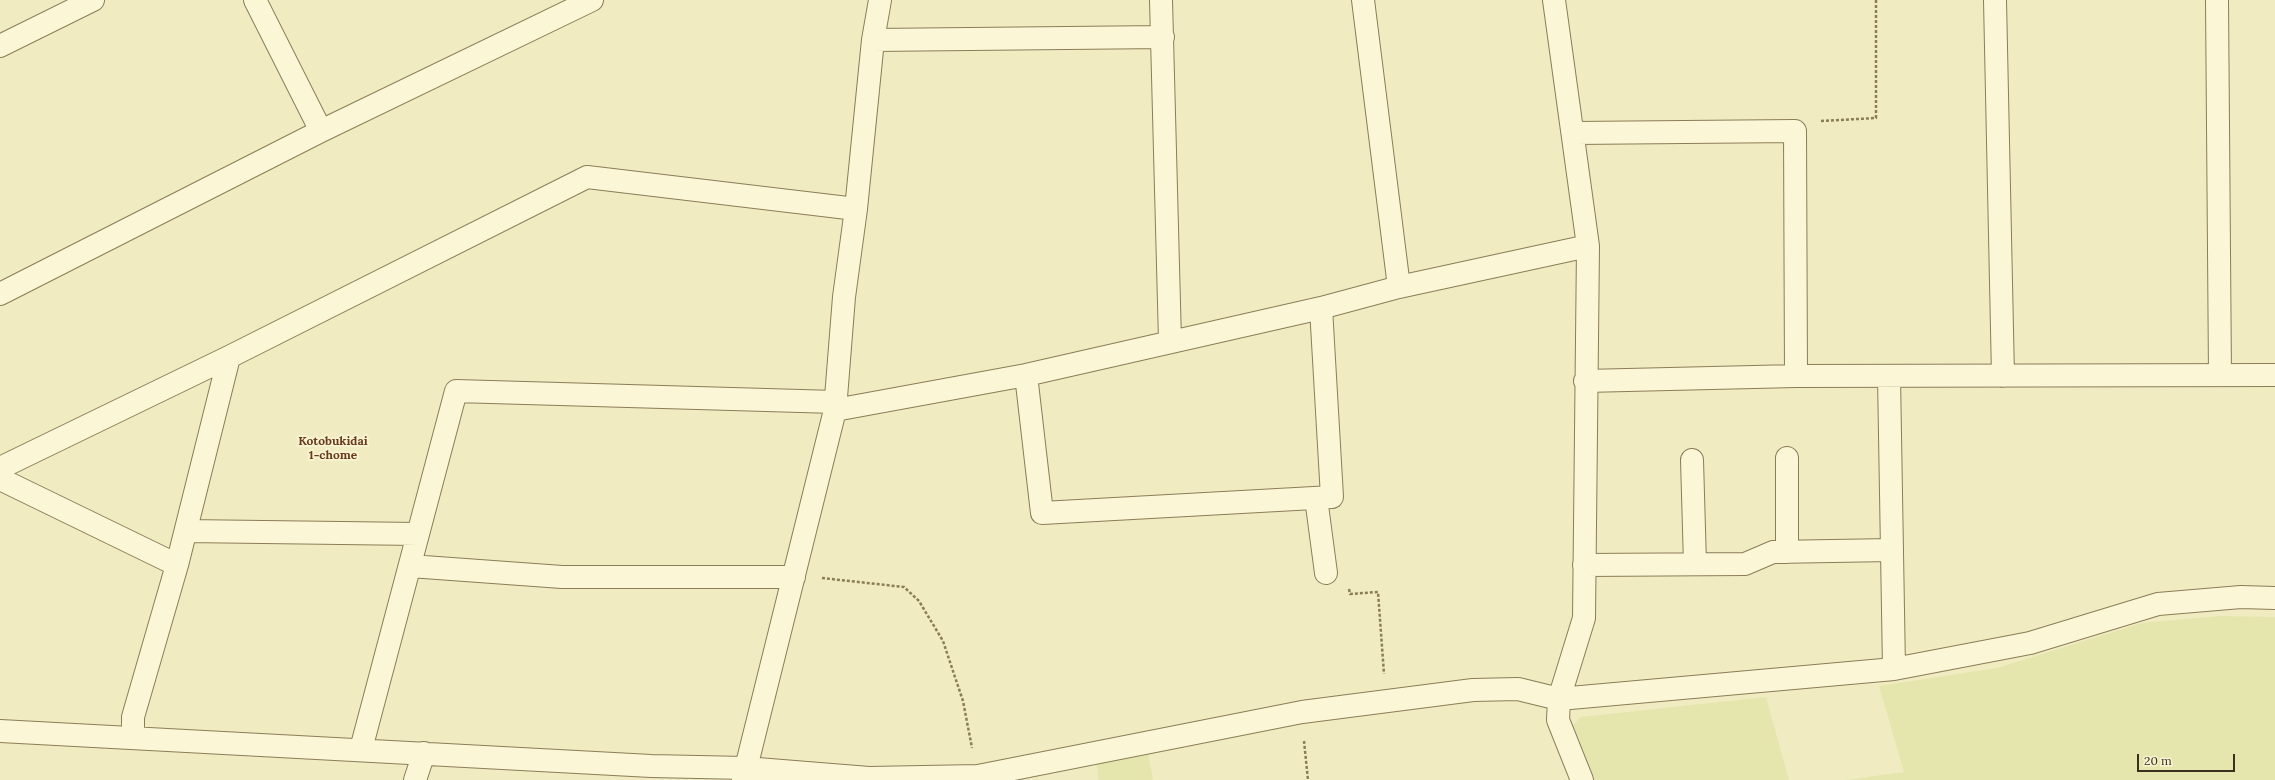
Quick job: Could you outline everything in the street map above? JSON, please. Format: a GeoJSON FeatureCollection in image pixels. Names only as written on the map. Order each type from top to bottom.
{"type":"FeatureCollection","features":[{"type":"Feature","properties":{"kind":"street"},"geometry":{"type":"LineString","coordinates":[[0,46],[93,0]]}},
{"type":"Feature","properties":{"kind":"street"},"geometry":{"type":"LineString","coordinates":[[255,0],[321,131]]}},
{"type":"Feature","properties":{"kind":"street"},"geometry":{"type":"LineString","coordinates":[[0,294],[321,131],[592,0]]}},
{"type":"Feature","properties":{"kind":"street"},"geometry":{"type":"LineString","coordinates":[[744,774],[756,734],[835,406],[844,297],[856,209],[873,40],[880,0]]}},
{"type":"Feature","properties":{"kind":"street"},"geometry":{"type":"LineString","coordinates":[[1161,0],[1170,341]]}},
{"type":"Feature","properties":{"kind":"street"},"geometry":{"type":"LineString","coordinates":[[1363,0],[1399,287]]}},
{"type":"Feature","properties":{"kind":"street"},"geometry":{"type":"LineString","coordinates":[[1554,0],[1574,133],[1588,246],[1585,382],[1584,618],[1559,699],[1558,720],[1582,780]]}},
{"type":"Feature","properties":{"kind":"street"},"geometry":{"type":"LineString","coordinates":[[1995,0],[2003,376]]}},
{"type":"Feature","properties":{"kind":"street"},"geometry":{"type":"LineString","coordinates":[[2217,0],[2220,375]]}},
{"type":"Feature","properties":{"kind":"street"},"geometry":{"type":"LineString","coordinates":[[873,40],[1163,37]]}},
{"type":"Feature","properties":{"kind":"street"},"geometry":{"type":"LineString","coordinates":[[1574,133],[1795,131],[1796,376]]}},
{"type":"Feature","properties":{"kind":"street"},"geometry":{"type":"LineString","coordinates":[[0,468],[229,358],[587,178],[856,209]]}},
{"type":"Feature","properties":{"kind":"street"},"geometry":{"type":"LineString","coordinates":[[361,749],[456,391],[835,406],[1026,375],[1170,341],[1322,308],[1399,287],[1588,246]]}},
{"type":"Feature","properties":{"kind":"street"},"geometry":{"type":"LineString","coordinates":[[1026,375],[1042,513],[1332,497],[1322,308]]}},
{"type":"Feature","properties":{"kind":"street"},"geometry":{"type":"LineString","coordinates":[[133,737],[134,717],[186,531],[229,358]]}},
{"type":"Feature","properties":{"kind":"street"},"geometry":{"type":"LineString","coordinates":[[1585,382],[1796,376],[2275,375]]}},
{"type":"Feature","properties":{"kind":"street"},"geometry":{"type":"LineString","coordinates":[[1889,376],[1894,669]]}},
{"type":"Feature","properties":{"kind":"street"},"geometry":{"type":"LineString","coordinates":[[1787,458],[1787,552]]}},
{"type":"Feature","properties":{"kind":"street"},"geometry":{"type":"LineString","coordinates":[[1692,460],[1695,564]]}},
{"type":"Feature","properties":{"kind":"street"},"geometry":{"type":"LineString","coordinates":[[0,479],[177,565]]}},
{"type":"Feature","properties":{"kind":"street"},"geometry":{"type":"LineString","coordinates":[[1316,498],[1326,573]]}},
{"type":"Feature","properties":{"kind":"street"},"geometry":{"type":"LineString","coordinates":[[186,531],[418,534]]}},
{"type":"Feature","properties":{"kind":"street"},"geometry":{"type":"LineString","coordinates":[[1584,565],[1745,564],[1773,552],[1892,550]]}},
{"type":"Feature","properties":{"kind":"street"},"geometry":{"type":"LineString","coordinates":[[410,566],[562,577],[794,577]]}},
{"type":"Feature","properties":{"kind":"street"},"geometry":{"type":"LineString","coordinates":[[0,732],[133,737],[361,749],[651,766],[744,774],[869,778],[978,776],[1302,712],[1480,690],[1518,689],[1559,699],[1894,669],[2030,643],[2158,604],[2241,597],[2275,598]]}},
{"type":"Feature","properties":{"kind":"street"},"geometry":{"type":"LineString","coordinates":[[415,780],[424,753]]}},
{"type":"Feature","properties":{"kind":"path"},"geometry":{"type":"LineString","coordinates":[[1795,131],[1804,122],[1876,118],[1876,0]]}},
{"type":"Feature","properties":{"kind":"path"},"geometry":{"type":"LineString","coordinates":[[794,577],[904,587],[919,601],[943,641],[962,701],[978,776]]}},
{"type":"Feature","properties":{"kind":"path"},"geometry":{"type":"LineString","coordinates":[[1349,586],[1350,594],[1378,592],[1386,702]]}},
{"type":"Feature","properties":{"kind":"path"},"geometry":{"type":"LineString","coordinates":[[1302,712],[1308,780]]}},
{"type":"Feature","properties":{"kind":"green space"},"geometry":{"type":"Polygon","coordinates":[[[2221,616],[2275,617],[2275,780],[1846,780],[1904,772],[1879,686],[1997,668],[2142,623],[2221,616]]]}},
{"type":"Feature","properties":{"kind":"green space"},"geometry":{"type":"Polygon","coordinates":[[[1766,697],[1789,780],[1595,780],[1573,725],[1581,717],[1766,697]]]}},
{"type":"Feature","properties":{"kind":"green space"},"geometry":{"type":"Polygon","coordinates":[[[1148,753],[1153,780],[1098,780],[1097,762],[1148,753]]]}},
{"type":"Feature","properties":{"kind":"district","name":"Kotobukidai 1-chome"},"geometry":{"type":"Point","coordinates":[333,449]}}]}
